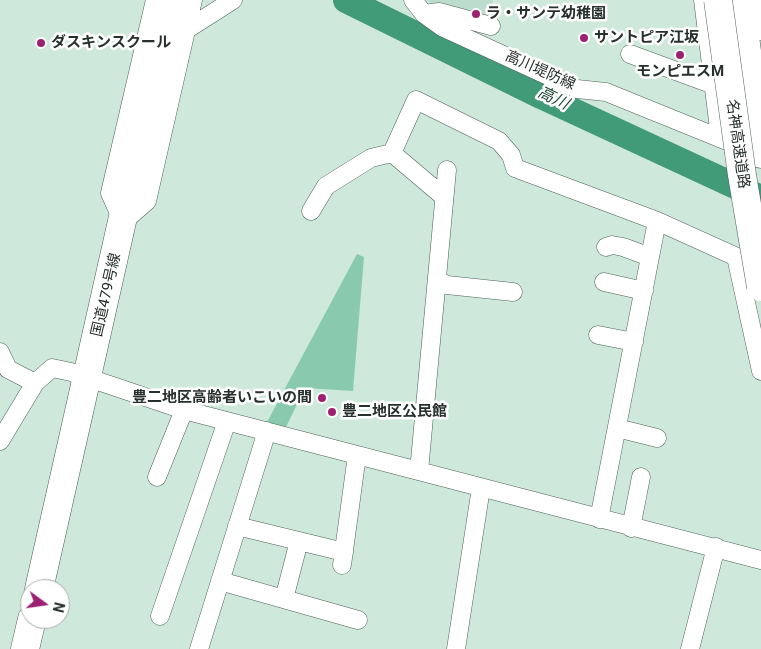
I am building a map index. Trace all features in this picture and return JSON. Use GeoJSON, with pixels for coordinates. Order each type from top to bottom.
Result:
{"type":"FeatureCollection","features":[{"type":"Feature","properties":{"kind":"highway","name":"国道479号線"},"geometry":{"type":"LineString","coordinates":[[41,579],[124,222],[175,32],[172,0]]}},
{"type":"Feature","properties":{"kind":"highway","name":"名神高速道路"},"geometry":{"type":"LineString","coordinates":[[718,0],[742,175],[761,287]]}},
{"type":"Feature","properties":{"kind":"highway","name":"名神高速道路"},"geometry":{"type":"LineString","coordinates":[[740,0],[761,155]]}},
{"type":"Feature","properties":{"kind":"highway"},"geometry":{"type":"LineString","coordinates":[[25,649],[30,629]]}},
{"type":"Feature","properties":{"kind":"street"},"geometry":{"type":"LineString","coordinates":[[124,222],[110,193],[155,0]]}},
{"type":"Feature","properties":{"kind":"street"},"geometry":{"type":"LineString","coordinates":[[175,32],[193,0]]}},
{"type":"Feature","properties":{"kind":"street"},"geometry":{"type":"LineString","coordinates":[[175,32],[233,0]]}},
{"type":"Feature","properties":{"kind":"street","name":"高川堤防線"},"geometry":{"type":"LineString","coordinates":[[413,0],[424,14],[442,27],[577,89],[606,92],[761,155]]}},
{"type":"Feature","properties":{"kind":"street"},"geometry":{"type":"LineString","coordinates":[[703,0],[720,137]]}},
{"type":"Feature","properties":{"kind":"street"},"geometry":{"type":"LineString","coordinates":[[757,0],[761,30]]}},
{"type":"Feature","properties":{"kind":"street"},"geometry":{"type":"LineString","coordinates":[[424,14],[439,12],[491,26]]}},
{"type":"Feature","properties":{"kind":"street"},"geometry":{"type":"LineString","coordinates":[[630,54],[714,86]]}},
{"type":"Feature","properties":{"kind":"street"},"geometry":{"type":"LineString","coordinates":[[392,153],[416,100],[499,141],[511,155],[515,168],[657,221],[761,268]]}},
{"type":"Feature","properties":{"kind":"street"},"geometry":{"type":"LineString","coordinates":[[392,153],[444,197]]}},
{"type":"Feature","properties":{"kind":"street"},"geometry":{"type":"LineString","coordinates":[[311,211],[326,186],[371,158],[392,153]]}},
{"type":"Feature","properties":{"kind":"street"},"geometry":{"type":"LineString","coordinates":[[419,471],[447,170]]}},
{"type":"Feature","properties":{"kind":"street"},"geometry":{"type":"LineString","coordinates":[[599,519],[657,221]]}},
{"type":"Feature","properties":{"kind":"street"},"geometry":{"type":"LineString","coordinates":[[606,247],[612,245],[623,246],[650,257]]}},
{"type":"Feature","properties":{"kind":"street"},"geometry":{"type":"LineString","coordinates":[[736,257],[761,371]]}},
{"type":"Feature","properties":{"kind":"street"},"geometry":{"type":"LineString","coordinates":[[437,280],[447,285],[513,292]]}},
{"type":"Feature","properties":{"kind":"street"},"geometry":{"type":"LineString","coordinates":[[604,282],[644,291]]}},
{"type":"Feature","properties":{"kind":"street"},"geometry":{"type":"LineString","coordinates":[[598,336],[634,342]]}},
{"type":"Feature","properties":{"kind":"street"},"geometry":{"type":"LineString","coordinates":[[0,352],[8,369],[35,383]]}},
{"type":"Feature","properties":{"kind":"street"},"geometry":{"type":"LineString","coordinates":[[0,441],[35,383],[52,368],[184,410],[631,528],[716,547],[761,560]]}},
{"type":"Feature","properties":{"kind":"street"},"geometry":{"type":"LineString","coordinates":[[157,478],[184,410]]}},
{"type":"Feature","properties":{"kind":"street"},"geometry":{"type":"LineString","coordinates":[[160,616],[227,421]]}},
{"type":"Feature","properties":{"kind":"street"},"geometry":{"type":"LineString","coordinates":[[617,428],[657,438]]}},
{"type":"Feature","properties":{"kind":"street"},"geometry":{"type":"LineString","coordinates":[[199,649],[267,431]]}},
{"type":"Feature","properties":{"kind":"street"},"geometry":{"type":"LineString","coordinates":[[237,526],[299,541],[343,558],[357,455]]}},
{"type":"Feature","properties":{"kind":"street"},"geometry":{"type":"LineString","coordinates":[[631,528],[641,477]]}},
{"type":"Feature","properties":{"kind":"street"},"geometry":{"type":"LineString","coordinates":[[456,649],[480,488]]}},
{"type":"Feature","properties":{"kind":"street"},"geometry":{"type":"LineString","coordinates":[[284,599],[299,541]]}},
{"type":"Feature","properties":{"kind":"street"},"geometry":{"type":"LineString","coordinates":[[690,649],[716,547]]}},
{"type":"Feature","properties":{"kind":"street"},"geometry":{"type":"LineString","coordinates":[[220,581],[358,620]]}},
{"type":"Feature","properties":{"kind":"shaded area","name":"ラ・サンテ幼稚園"},"geometry":{"type":"Polygon","coordinates":[[[426,0],[493,0],[488,19],[439,8],[426,0]]]}},
{"type":"Feature","properties":{"kind":"green space"},"geometry":{"type":"Polygon","coordinates":[[[357,254],[364,257],[353,391],[305,388],[286,427],[267,422],[357,254]]]}},
{"type":"Feature","properties":{"kind":"waterway","name":"高川"},"geometry":{"type":"LineString","coordinates":[[346,0],[541,96],[761,198]]}},
{"type":"Feature","properties":{"kind":"place","name":"ラ・サンテ幼稚園"},"geometry":{"type":"Point","coordinates":[476,14]}},
{"type":"Feature","properties":{"kind":"place","name":"サントピア江坂"},"geometry":{"type":"Point","coordinates":[584,38]}},
{"type":"Feature","properties":{"kind":"place","name":"ダスキンスクール"},"geometry":{"type":"Point","coordinates":[41,43]}},
{"type":"Feature","properties":{"kind":"place","name":"モンピエスM"},"geometry":{"type":"Point","coordinates":[680,55]}},
{"type":"Feature","properties":{"kind":"place","name":"豊二地区高齢者いこいの間"},"geometry":{"type":"Point","coordinates":[322,398]}},
{"type":"Feature","properties":{"kind":"place","name":"豊二地区公民館"},"geometry":{"type":"Point","coordinates":[332,412]}}]}
